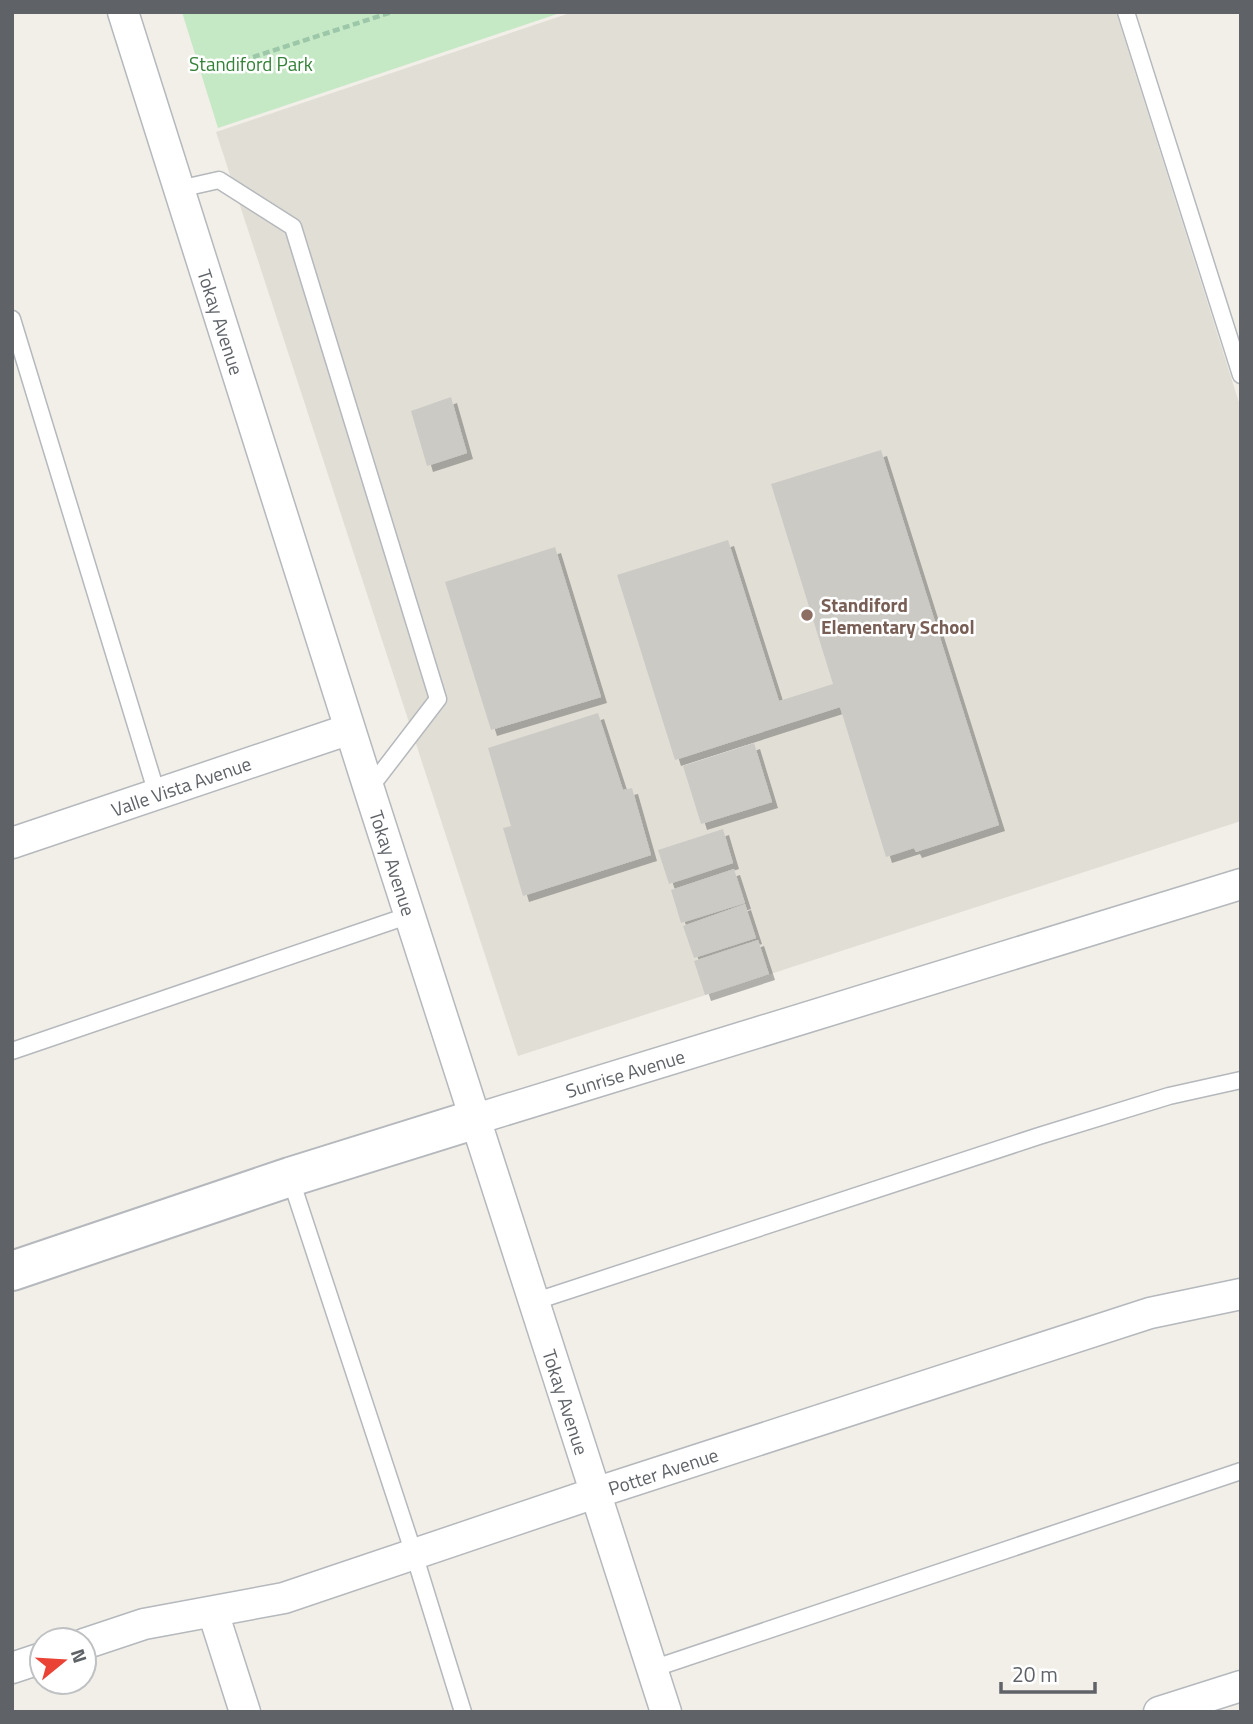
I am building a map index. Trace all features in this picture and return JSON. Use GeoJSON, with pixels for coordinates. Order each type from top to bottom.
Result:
{"type":"FeatureCollection","features":[{"type":"Feature","properties":{"kind":"street","name":"Tokay Avenue"},"geometry":{"type":"LineString","coordinates":[[123,12],[666,1712]]}},
{"type":"Feature","properties":{"kind":"street","name":"Valle Vista Avenue"},"geometry":{"type":"LineString","coordinates":[[12,843],[350,729]]}},
{"type":"Feature","properties":{"kind":"street","name":"Sunrise Avenue"},"geometry":{"type":"LineString","coordinates":[[12,1271],[290,1177],[1241,884]]}},
{"type":"Feature","properties":{"kind":"street","name":"Potter Avenue"},"geometry":{"type":"LineString","coordinates":[[98,1639],[144,1624],[284,1598],[595,1493],[1150,1313],[1241,1294]]}},
{"type":"Feature","properties":{"kind":"street"},"geometry":{"type":"LineString","coordinates":[[212,1612],[245,1712]]}},
{"type":"Feature","properties":{"kind":"street"},"geometry":{"type":"LineString","coordinates":[[1159,1712],[1241,1686]]}},
{"type":"Feature","properties":{"kind":"lane"},"geometry":{"type":"LineString","coordinates":[[1126,12],[1241,375]]}},
{"type":"Feature","properties":{"kind":"lane"},"geometry":{"type":"LineString","coordinates":[[179,189],[219,180],[293,227],[438,699],[369,789]]}},
{"type":"Feature","properties":{"kind":"lane"},"geometry":{"type":"LineString","coordinates":[[12,319],[157,794]]}},
{"type":"Feature","properties":{"kind":"lane"},"geometry":{"type":"LineString","coordinates":[[12,1051],[410,915]]}},
{"type":"Feature","properties":{"kind":"lane"},"geometry":{"type":"LineString","coordinates":[[533,1301],[1039,1136],[1168,1096],[1241,1080]]}},
{"type":"Feature","properties":{"kind":"lane"},"geometry":{"type":"LineString","coordinates":[[290,1177],[463,1712]]}},
{"type":"Feature","properties":{"kind":"lane"},"geometry":{"type":"LineString","coordinates":[[652,1669],[1241,1471]]}},
{"type":"Feature","properties":{"kind":"path"},"geometry":{"type":"LineString","coordinates":[[213,70],[392,12]]}},
{"type":"Feature","properties":{"kind":"shaded area","name":"Standiford Elementary School"},"geometry":{"type":"Polygon","coordinates":[[[573,12],[1116,12],[1241,409],[1241,821],[518,1056],[216,132],[573,12]]]}},
{"type":"Feature","properties":{"kind":"green space","name":"Standiford Park"},"geometry":{"type":"Polygon","coordinates":[[[182,12],[563,12],[218,128],[182,12]]]}},
{"type":"Feature","properties":{"kind":"building"},"geometry":{"type":"Polygon","coordinates":[[[451,397],[467,453],[427,466],[411,411],[451,397]]]}},
{"type":"Feature","properties":{"kind":"building"},"geometry":{"type":"Polygon","coordinates":[[[881,450],[999,825],[916,852],[914,848],[886,857],[840,707],[675,760],[617,575],[728,540],[779,701],[833,684],[771,484],[881,450]]]}},
{"type":"Feature","properties":{"kind":"building"},"geometry":{"type":"Polygon","coordinates":[[[555,547],[601,697],[491,730],[445,582],[555,547]]]}},
{"type":"Feature","properties":{"kind":"building"},"geometry":{"type":"Polygon","coordinates":[[[598,713],[623,790],[632,788],[651,855],[523,896],[503,828],[511,826],[488,748],[598,713]]]}},
{"type":"Feature","properties":{"kind":"building"},"geometry":{"type":"Polygon","coordinates":[[[754,743],[772,802],[701,824],[683,766],[754,743]]]}},
{"type":"Feature","properties":{"kind":"building"},"geometry":{"type":"Polygon","coordinates":[[[723,829],[733,863],[669,884],[658,850],[723,829]]]}},
{"type":"Feature","properties":{"kind":"building"},"geometry":{"type":"Polygon","coordinates":[[[734,869],[745,903],[681,923],[671,890],[734,869]]]}},
{"type":"Feature","properties":{"kind":"building"},"geometry":{"type":"Polygon","coordinates":[[[745,904],[756,938],[694,958],[683,926],[745,904]]]}},
{"type":"Feature","properties":{"kind":"building"},"geometry":{"type":"Polygon","coordinates":[[[758,940],[769,974],[705,995],[694,961],[758,940]]]}},
{"type":"Feature","properties":{"kind":"place","name":"Standiford Elementary School"},"geometry":{"type":"Point","coordinates":[807,615]}}]}
